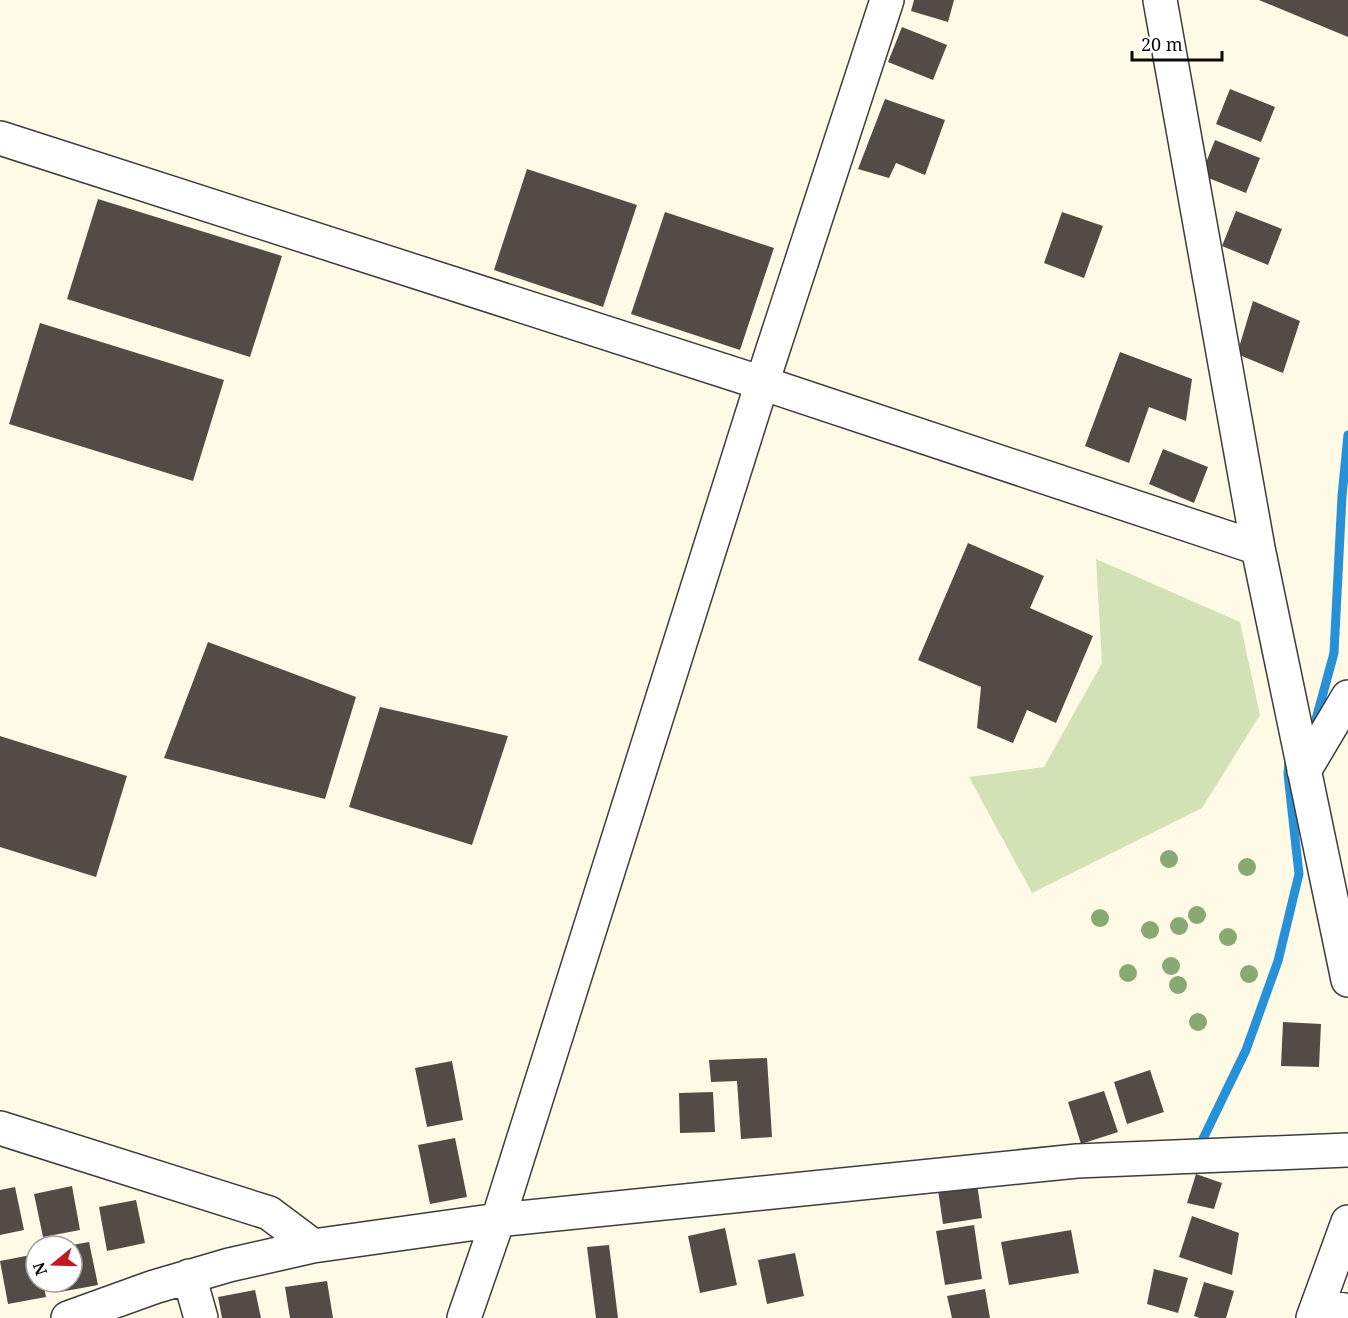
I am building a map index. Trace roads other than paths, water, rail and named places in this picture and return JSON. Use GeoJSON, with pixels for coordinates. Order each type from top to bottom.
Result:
{"type":"FeatureCollection","features":[{"type":"Feature","properties":{"kind":"street"},"geometry":{"type":"LineString","coordinates":[[464,1318],[498,1220],[762,383],[887,0]]}},
{"type":"Feature","properties":{"kind":"street"},"geometry":{"type":"LineString","coordinates":[[1160,0],[1258,548],[1348,980]]}},
{"type":"Feature","properties":{"kind":"street"},"geometry":{"type":"LineString","coordinates":[[0,138],[762,383],[1258,548]]}},
{"type":"Feature","properties":{"kind":"street"},"geometry":{"type":"LineString","coordinates":[[1303,766],[1348,697]]}},
{"type":"Feature","properties":{"kind":"street"},"geometry":{"type":"LineString","coordinates":[[0,1128],[269,1213],[313,1246]]}},
{"type":"Feature","properties":{"kind":"street"},"geometry":{"type":"LineString","coordinates":[[68,1318],[154,1287],[229,1264],[313,1246],[498,1220],[1077,1161],[1348,1150]]}},
{"type":"Feature","properties":{"kind":"street"},"geometry":{"type":"LineString","coordinates":[[1326,1311],[1348,1222]]}},
{"type":"Feature","properties":{"kind":"street"},"geometry":{"type":"LineString","coordinates":[[189,1276],[201,1318]]}},
{"type":"Feature","properties":{"kind":"waterway"},"geometry":{"type":"LineString","coordinates":[[1311,729],[1315,723],[1334,653],[1342,496],[1348,435]]}},
{"type":"Feature","properties":{"kind":"waterway"},"geometry":{"type":"LineString","coordinates":[[1200,1145],[1246,1050],[1278,961],[1299,874],[1288,774],[1289,762]]}}]}
